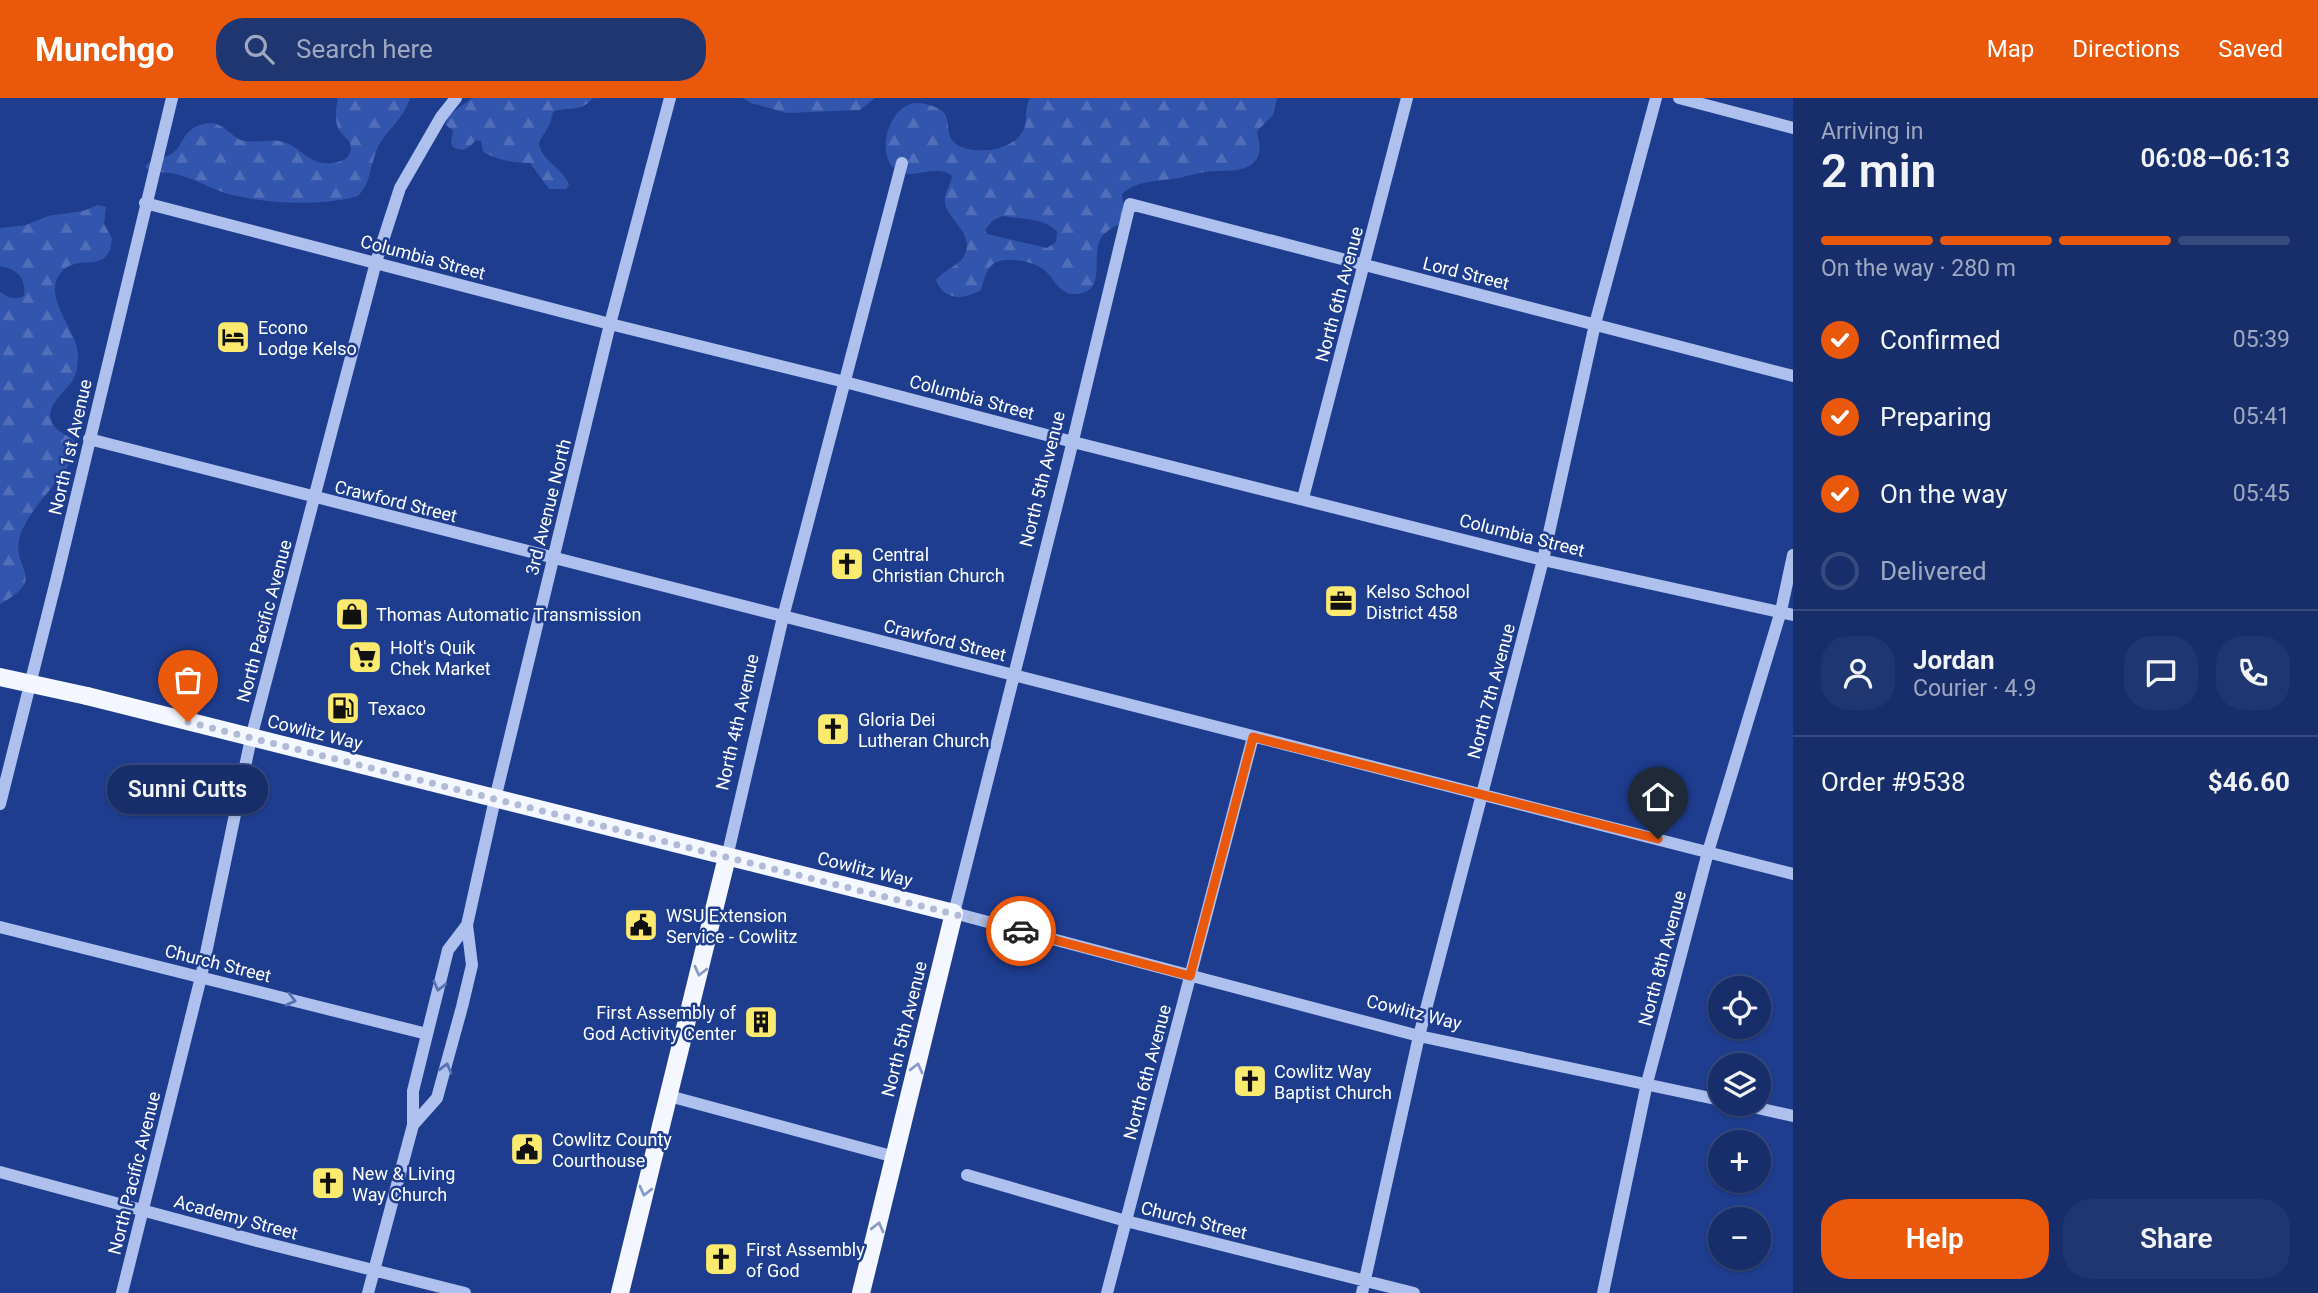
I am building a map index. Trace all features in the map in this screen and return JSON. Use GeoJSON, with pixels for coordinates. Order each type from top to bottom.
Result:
{"type":"FeatureCollection","features":[{"type":"Feature","properties":{"kind":"main road","name":"Cowlitz Way"},"geometry":{"type":"LineString","coordinates":[[0,677],[87,696],[954,913]]}},
{"type":"Feature","properties":{"kind":"main road","name":"North 4th Avenue"},"geometry":{"type":"LineString","coordinates":[[620,1293],[727,857]]}},
{"type":"Feature","properties":{"kind":"main road","name":"North 5th Avenue"},"geometry":{"type":"LineString","coordinates":[[862,1293],[954,913]]}},
{"type":"Feature","properties":{"kind":"street","name":"North 1st Avenue"},"geometry":{"type":"LineString","coordinates":[[0,804],[58,577],[172,98]]}},
{"type":"Feature","properties":{"kind":"street","name":"North Pacific Avenue"},"geometry":{"type":"LineString","coordinates":[[122,1293],[201,977],[251,738],[316,499],[376,262],[400,188],[456,98]]}},
{"type":"Feature","properties":{"kind":"street","name":"3rd Avenue North"},"geometry":{"type":"LineString","coordinates":[[413,1125],[437,1098],[462,1007],[472,965],[467,925],[495,799],[610,324],[670,98]]}},
{"type":"Feature","properties":{"kind":"street","name":"North 6th Avenue"},"geometry":{"type":"LineString","coordinates":[[1303,498],[1407,98]]}},
{"type":"Feature","properties":{"kind":"street","name":"North 7th Avenue"},"geometry":{"type":"LineString","coordinates":[[1363,1287],[1419,1036],[1543,560],[1595,324],[1656,98]]}},
{"type":"Feature","properties":{"kind":"street"},"geometry":{"type":"LineString","coordinates":[[1679,98],[1793,128]]}},
{"type":"Feature","properties":{"kind":"street","name":"North 4th Avenue"},"geometry":{"type":"LineString","coordinates":[[727,857],[783,617],[902,163]]}},
{"type":"Feature","properties":{"kind":"street","name":"Columbia Street"},"geometry":{"type":"LineString","coordinates":[[145,203],[610,324],[1543,560],[1787,613]]}},
{"type":"Feature","properties":{"kind":"street","name":"Lord Street"},"geometry":{"type":"LineString","coordinates":[[1130,204],[1793,376]]}},
{"type":"Feature","properties":{"kind":"street","name":"North 5th Avenue"},"geometry":{"type":"LineString","coordinates":[[954,913],[1130,204]]}},
{"type":"Feature","properties":{"kind":"street","name":"Crawford Street"},"geometry":{"type":"LineString","coordinates":[[89,439],[1793,874]]}},
{"type":"Feature","properties":{"kind":"street","name":"North 8th Avenue"},"geometry":{"type":"LineString","coordinates":[[1603,1293],[1647,1083],[1709,852],[1787,613],[1793,555]]}},
{"type":"Feature","properties":{"kind":"street","name":"North 6th Avenue"},"geometry":{"type":"LineString","coordinates":[[1107,1293],[1253,737]]}},
{"type":"Feature","properties":{"kind":"street","name":"Cowlitz Way"},"geometry":{"type":"LineString","coordinates":[[954,913],[1419,1036],[1708,1097]]}},
{"type":"Feature","properties":{"kind":"street","name":"3rd Avenue North"},"geometry":{"type":"LineString","coordinates":[[368,1293],[413,1125],[413,1091],[447,950],[467,925]]}},
{"type":"Feature","properties":{"kind":"street","name":"Church Street"},"geometry":{"type":"LineString","coordinates":[[0,928],[427,1034]]}},
{"type":"Feature","properties":{"kind":"street"},"geometry":{"type":"LineString","coordinates":[[670,1097],[895,1157]]}},
{"type":"Feature","properties":{"kind":"street"},"geometry":{"type":"LineString","coordinates":[[1771,1111],[1793,1116]]}},
{"type":"Feature","properties":{"kind":"street","name":"Academy Street"},"geometry":{"type":"LineString","coordinates":[[0,1172],[465,1293]]}},
{"type":"Feature","properties":{"kind":"street","name":"Church Street"},"geometry":{"type":"LineString","coordinates":[[967,1175],[1363,1287],[1414,1293]]}},
{"type":"Feature","properties":{"kind":"green space"},"geometry":{"type":"Polygon","coordinates":[[[338,98],[410,98],[404,111],[379,145],[366,185],[358,196],[308,203],[254,199],[222,192],[182,176],[156,172],[145,167],[151,161],[173,153],[191,130],[210,123],[220,125],[241,140],[279,141],[319,162],[340,162],[348,156],[351,148],[350,142],[337,126],[338,98]]]}},
{"type":"Feature","properties":{"kind":"green space"},"geometry":{"type":"Polygon","coordinates":[[[472,98],[593,98],[584,106],[553,112],[550,124],[539,142],[543,154],[566,179],[569,185],[566,189],[549,189],[530,163],[506,160],[483,152],[481,141],[476,140],[463,150],[453,147],[453,131],[445,124],[453,112],[472,98]]]}},
{"type":"Feature","properties":{"kind":"green space"},"geometry":{"type":"Polygon","coordinates":[[[743,98],[875,98],[860,110],[787,113],[751,103],[743,98]]]}},
{"type":"Feature","properties":{"kind":"green space"},"geometry":{"type":"Polygon","coordinates":[[[1030,98],[1277,98],[1273,115],[1257,131],[1260,150],[1250,165],[1237,170],[1206,172],[1149,182],[1128,189],[1122,194],[1123,203],[1130,207],[1126,221],[1108,231],[1100,240],[1095,280],[1086,292],[1071,294],[1058,286],[1038,266],[1003,260],[992,265],[981,290],[962,297],[950,295],[944,292],[936,280],[959,262],[967,246],[963,233],[945,203],[952,176],[939,171],[910,174],[896,170],[889,163],[886,153],[888,130],[899,111],[907,105],[917,103],[942,111],[947,118],[952,140],[963,148],[983,150],[1003,147],[1024,129],[1030,98]],[[1002,216],[992,221],[985,230],[987,234],[1047,248],[1056,242],[1057,232],[1046,224],[1002,216]]]}},
{"type":"Feature","properties":{"kind":"green space"},"geometry":{"type":"Polygon","coordinates":[[[98,205],[106,207],[104,224],[112,238],[109,251],[105,258],[98,261],[65,269],[55,285],[58,303],[75,340],[78,360],[73,380],[50,413],[54,426],[76,442],[74,453],[61,476],[31,514],[19,540],[18,551],[26,580],[14,595],[0,604],[0,292],[9,297],[24,296],[24,284],[20,275],[12,269],[0,266],[0,228],[26,225],[48,216],[83,211],[98,205]]]}},
{"type":"Feature","properties":{"kind":"way so far"},"geometry":{"type":"LineString","coordinates":[[188,722],[1021,931]]}},
{"type":"Feature","properties":{"kind":"place","name":"Econo Lodge Kelso"},"geometry":{"type":"Point","coordinates":[233,337]}},
{"type":"Feature","properties":{"kind":"place","name":"Central Christian Church"},"geometry":{"type":"Point","coordinates":[847,564]}},
{"type":"Feature","properties":{"kind":"place","name":"Kelso School District 458"},"geometry":{"type":"Point","coordinates":[1341,601]}},
{"type":"Feature","properties":{"kind":"place","name":"Thomas Automatic Transmission"},"geometry":{"type":"Point","coordinates":[352,614]}},
{"type":"Feature","properties":{"kind":"place","name":"Holt's Quik Chek Market"},"geometry":{"type":"Point","coordinates":[365,657]}},
{"type":"Feature","properties":{"kind":"place","name":"Texaco"},"geometry":{"type":"Point","coordinates":[343,708]}},
{"type":"Feature","properties":{"kind":"place","name":"Sunni Cutts"},"geometry":{"type":"Point","coordinates":[188,722]}},
{"type":"Feature","properties":{"kind":"place","name":"Gloria Dei Lutheran Church"},"geometry":{"type":"Point","coordinates":[833,729]}},
{"type":"Feature","properties":{"kind":"place","name":"WSU Extension Service - Cowlitz"},"geometry":{"type":"Point","coordinates":[641,925]}},
{"type":"Feature","properties":{"kind":"place","name":"First Assembly of God Activity Center"},"geometry":{"type":"Point","coordinates":[761,1022]}},
{"type":"Feature","properties":{"kind":"place","name":"Cowlitz Way Baptist Church"},"geometry":{"type":"Point","coordinates":[1250,1081]}},
{"type":"Feature","properties":{"kind":"place","name":"Cowlitz County Courthouse"},"geometry":{"type":"Point","coordinates":[527,1149]}},
{"type":"Feature","properties":{"kind":"place","name":"New & Living Way Church"},"geometry":{"type":"Point","coordinates":[328,1183]}},
{"type":"Feature","properties":{"kind":"place","name":"First Assembly of God"},"geometry":{"type":"Point","coordinates":[721,1259]}},
{"type":"Feature","properties":{"kind":"route"},"geometry":{"type":"LineString","coordinates":[[1021,931],[1190,976],[1253,737],[1658,839]]}}]}
